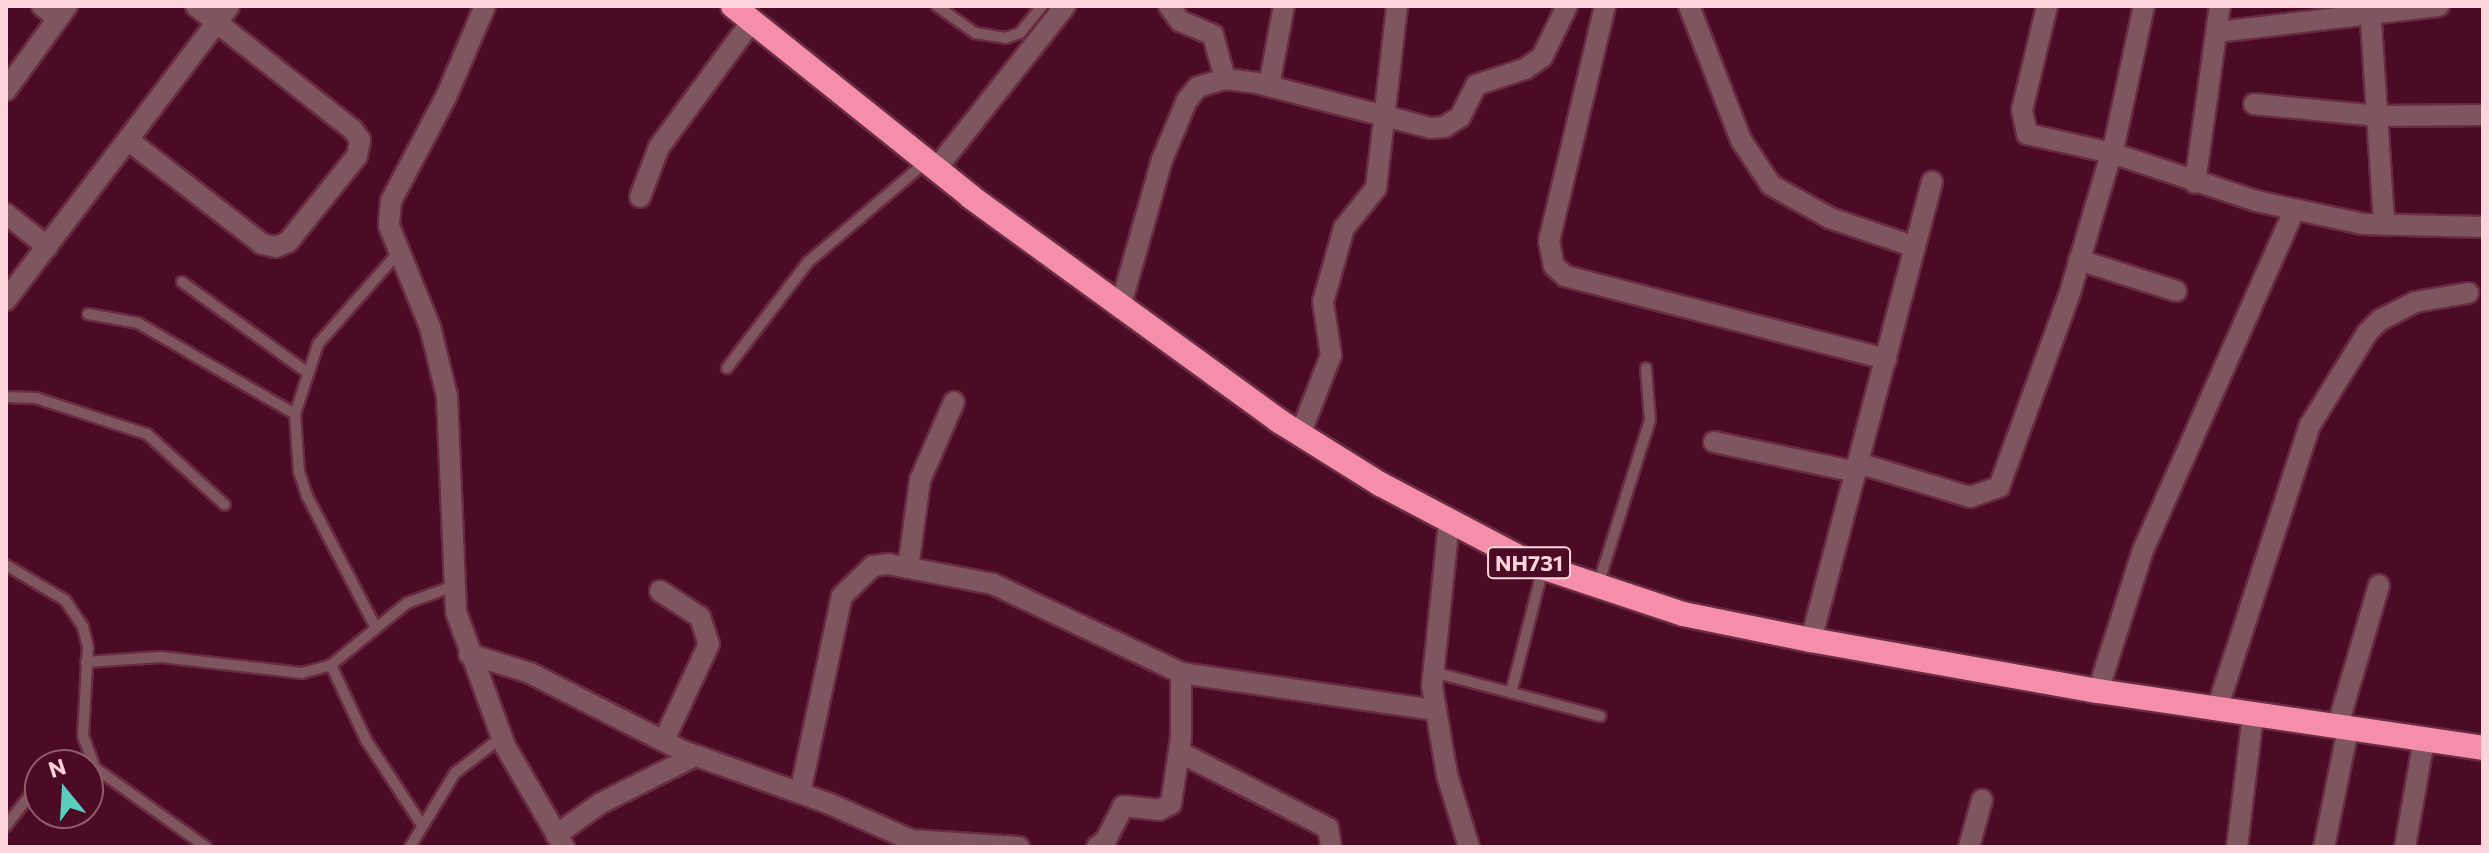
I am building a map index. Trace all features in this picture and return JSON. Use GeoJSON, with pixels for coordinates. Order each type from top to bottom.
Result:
{"type":"FeatureCollection","features":[{"type":"Feature","properties":{"kind":"highway","name":"NH731"},"geometry":{"type":"LineString","coordinates":[[733,6],[932,165],[1120,308],[1300,435],[1449,522],[1543,568],[1683,614],[1811,640],[2098,691],[2483,748]]}},
{"type":"Feature","properties":{"kind":"street"},"geometry":{"type":"LineString","coordinates":[[128,140],[262,244],[276,247],[288,242],[357,156],[360,140],[353,130],[223,14],[196,6]]}},
{"type":"Feature","properties":{"kind":"street"},"geometry":{"type":"LineString","coordinates":[[485,6],[446,97],[391,201],[389,226],[430,327],[447,396],[454,586],[469,654],[502,737],[560,841],[601,803],[695,756]]}},
{"type":"Feature","properties":{"kind":"street"},"geometry":{"type":"LineString","coordinates":[[932,165],[1065,6]]}},
{"type":"Feature","properties":{"kind":"street"},"geometry":{"type":"LineString","coordinates":[[1169,6],[1180,21],[1213,35],[1225,79]]}},
{"type":"Feature","properties":{"kind":"street"},"geometry":{"type":"LineString","coordinates":[[1269,86],[1284,6]]}},
{"type":"Feature","properties":{"kind":"street"},"geometry":{"type":"LineString","coordinates":[[1300,435],[1331,355],[1325,291],[1348,220],[1376,188],[1387,117],[1397,6]]}},
{"type":"Feature","properties":{"kind":"street"},"geometry":{"type":"LineString","coordinates":[[1120,308],[1162,160],[1187,100],[1198,87],[1225,79],[1269,86],[1431,128],[1452,124],[1476,85],[1525,69],[1542,57],[1567,6]]}},
{"type":"Feature","properties":{"kind":"street"},"geometry":{"type":"LineString","coordinates":[[1605,6],[1549,241],[1554,266],[1565,276],[1886,359]]}},
{"type":"Feature","properties":{"kind":"street"},"geometry":{"type":"LineString","coordinates":[[1689,6],[1741,140],[1771,185],[1830,218],[1915,247]]}},
{"type":"Feature","properties":{"kind":"street"},"geometry":{"type":"LineString","coordinates":[[2047,6],[2022,110],[2023,128],[2041,138],[2112,153],[2195,183],[2295,209],[2384,225],[2483,227]]}},
{"type":"Feature","properties":{"kind":"street"},"geometry":{"type":"LineString","coordinates":[[1714,442],[1857,467],[1970,497],[1999,487],[2079,260],[2112,153],[2144,6]]}},
{"type":"Feature","properties":{"kind":"street"},"geometry":{"type":"LineString","coordinates":[[2195,183],[2220,6]]}},
{"type":"Feature","properties":{"kind":"street"},"geometry":{"type":"LineString","coordinates":[[2218,32],[2371,10],[2438,6]]}},
{"type":"Feature","properties":{"kind":"street"},"geometry":{"type":"LineString","coordinates":[[7,86],[56,10]]}},
{"type":"Feature","properties":{"kind":"street"},"geometry":{"type":"LineString","coordinates":[[2371,10],[2384,225]]}},
{"type":"Feature","properties":{"kind":"street"},"geometry":{"type":"LineString","coordinates":[[6,300],[223,14]]}},
{"type":"Feature","properties":{"kind":"street"},"geometry":{"type":"LineString","coordinates":[[640,197],[659,147],[752,21]]}},
{"type":"Feature","properties":{"kind":"street"},"geometry":{"type":"LineString","coordinates":[[2254,104],[2378,116],[2483,115]]}},
{"type":"Feature","properties":{"kind":"street"},"geometry":{"type":"LineString","coordinates":[[1811,640],[1932,182]]}},
{"type":"Feature","properties":{"kind":"street"},"geometry":{"type":"LineString","coordinates":[[2098,691],[2143,550],[2295,209]]}},
{"type":"Feature","properties":{"kind":"street"},"geometry":{"type":"LineString","coordinates":[[6,214],[48,247]]}},
{"type":"Feature","properties":{"kind":"street"},"geometry":{"type":"LineString","coordinates":[[2079,260],[2176,291]]}},
{"type":"Feature","properties":{"kind":"street"},"geometry":{"type":"LineString","coordinates":[[2217,709],[2259,568],[2310,425],[2367,333],[2380,320],[2415,302],[2468,293]]}},
{"type":"Feature","properties":{"kind":"street"},"geometry":{"type":"LineString","coordinates":[[908,568],[920,480],[954,402]]}},
{"type":"Feature","properties":{"kind":"street"},"geometry":{"type":"LineString","coordinates":[[1449,522],[1433,672],[1435,710],[1447,775],[1469,847]]}},
{"type":"Feature","properties":{"kind":"street"},"geometry":{"type":"LineString","coordinates":[[800,793],[842,596],[873,566],[908,568],[993,584],[1181,673],[1435,710]]}},
{"type":"Feature","properties":{"kind":"street"},"geometry":{"type":"LineString","coordinates":[[2324,847],[2342,729],[2379,585]]}},
{"type":"Feature","properties":{"kind":"street"},"geometry":{"type":"LineString","coordinates":[[660,591],[700,617],[709,644],[664,740]]}},
{"type":"Feature","properties":{"kind":"street"},"geometry":{"type":"LineString","coordinates":[[469,654],[530,673],[695,756],[800,793],[911,840],[1019,847]]}},
{"type":"Feature","properties":{"kind":"street"},"geometry":{"type":"LineString","coordinates":[[1097,847],[1106,840],[1123,806],[1159,810],[1171,804],[1179,752],[1181,673]]}},
{"type":"Feature","properties":{"kind":"street"},"geometry":{"type":"LineString","coordinates":[[2237,847],[2253,715]]}},
{"type":"Feature","properties":{"kind":"street"},"geometry":{"type":"LineString","coordinates":[[2405,847],[2424,739]]}},
{"type":"Feature","properties":{"kind":"street"},"geometry":{"type":"LineString","coordinates":[[1179,752],[1328,828],[1331,847]]}},
{"type":"Feature","properties":{"kind":"street"},"geometry":{"type":"LineString","coordinates":[[1969,847],[1982,800]]}},
{"type":"Feature","properties":{"kind":"lane"},"geometry":{"type":"LineString","coordinates":[[937,6],[975,33],[1006,38],[1020,33],[1042,6]]}},
{"type":"Feature","properties":{"kind":"lane"},"geometry":{"type":"LineString","coordinates":[[727,368],[808,262],[932,165]]}},
{"type":"Feature","properties":{"kind":"lane"},"geometry":{"type":"LineString","coordinates":[[375,626],[307,496],[299,472],[295,414],[307,372],[338,315],[398,253]]}},
{"type":"Feature","properties":{"kind":"lane"},"geometry":{"type":"LineString","coordinates":[[182,282],[307,372]]}},
{"type":"Feature","properties":{"kind":"lane"},"geometry":{"type":"LineString","coordinates":[[88,314],[138,323],[295,414]]}},
{"type":"Feature","properties":{"kind":"lane"},"geometry":{"type":"LineString","coordinates":[[1597,587],[1650,420],[1646,368]]}},
{"type":"Feature","properties":{"kind":"lane"},"geometry":{"type":"LineString","coordinates":[[6,397],[36,398],[147,434],[225,505]]}},
{"type":"Feature","properties":{"kind":"lane"},"geometry":{"type":"LineString","coordinates":[[6,565],[47,587],[76,613],[88,647],[83,736],[86,749]]}},
{"type":"Feature","properties":{"kind":"lane"},"geometry":{"type":"LineString","coordinates":[[1511,693],[1543,568]]}},
{"type":"Feature","properties":{"kind":"lane"},"geometry":{"type":"LineString","coordinates":[[86,662],[161,657],[275,673],[331,665],[375,626],[407,603],[454,586]]}},
{"type":"Feature","properties":{"kind":"lane"},"geometry":{"type":"LineString","coordinates":[[331,665],[366,740],[422,825]]}},
{"type":"Feature","properties":{"kind":"lane"},"geometry":{"type":"LineString","coordinates":[[1433,672],[1600,716]]}},
{"type":"Feature","properties":{"kind":"lane"},"geometry":{"type":"LineString","coordinates":[[410,847],[467,760],[502,737]]}},
{"type":"Feature","properties":{"kind":"lane"},"geometry":{"type":"LineString","coordinates":[[104,778],[206,847]]}},
{"type":"Feature","properties":{"kind":"lane"},"geometry":{"type":"LineString","coordinates":[[6,826],[24,803]]}}]}
